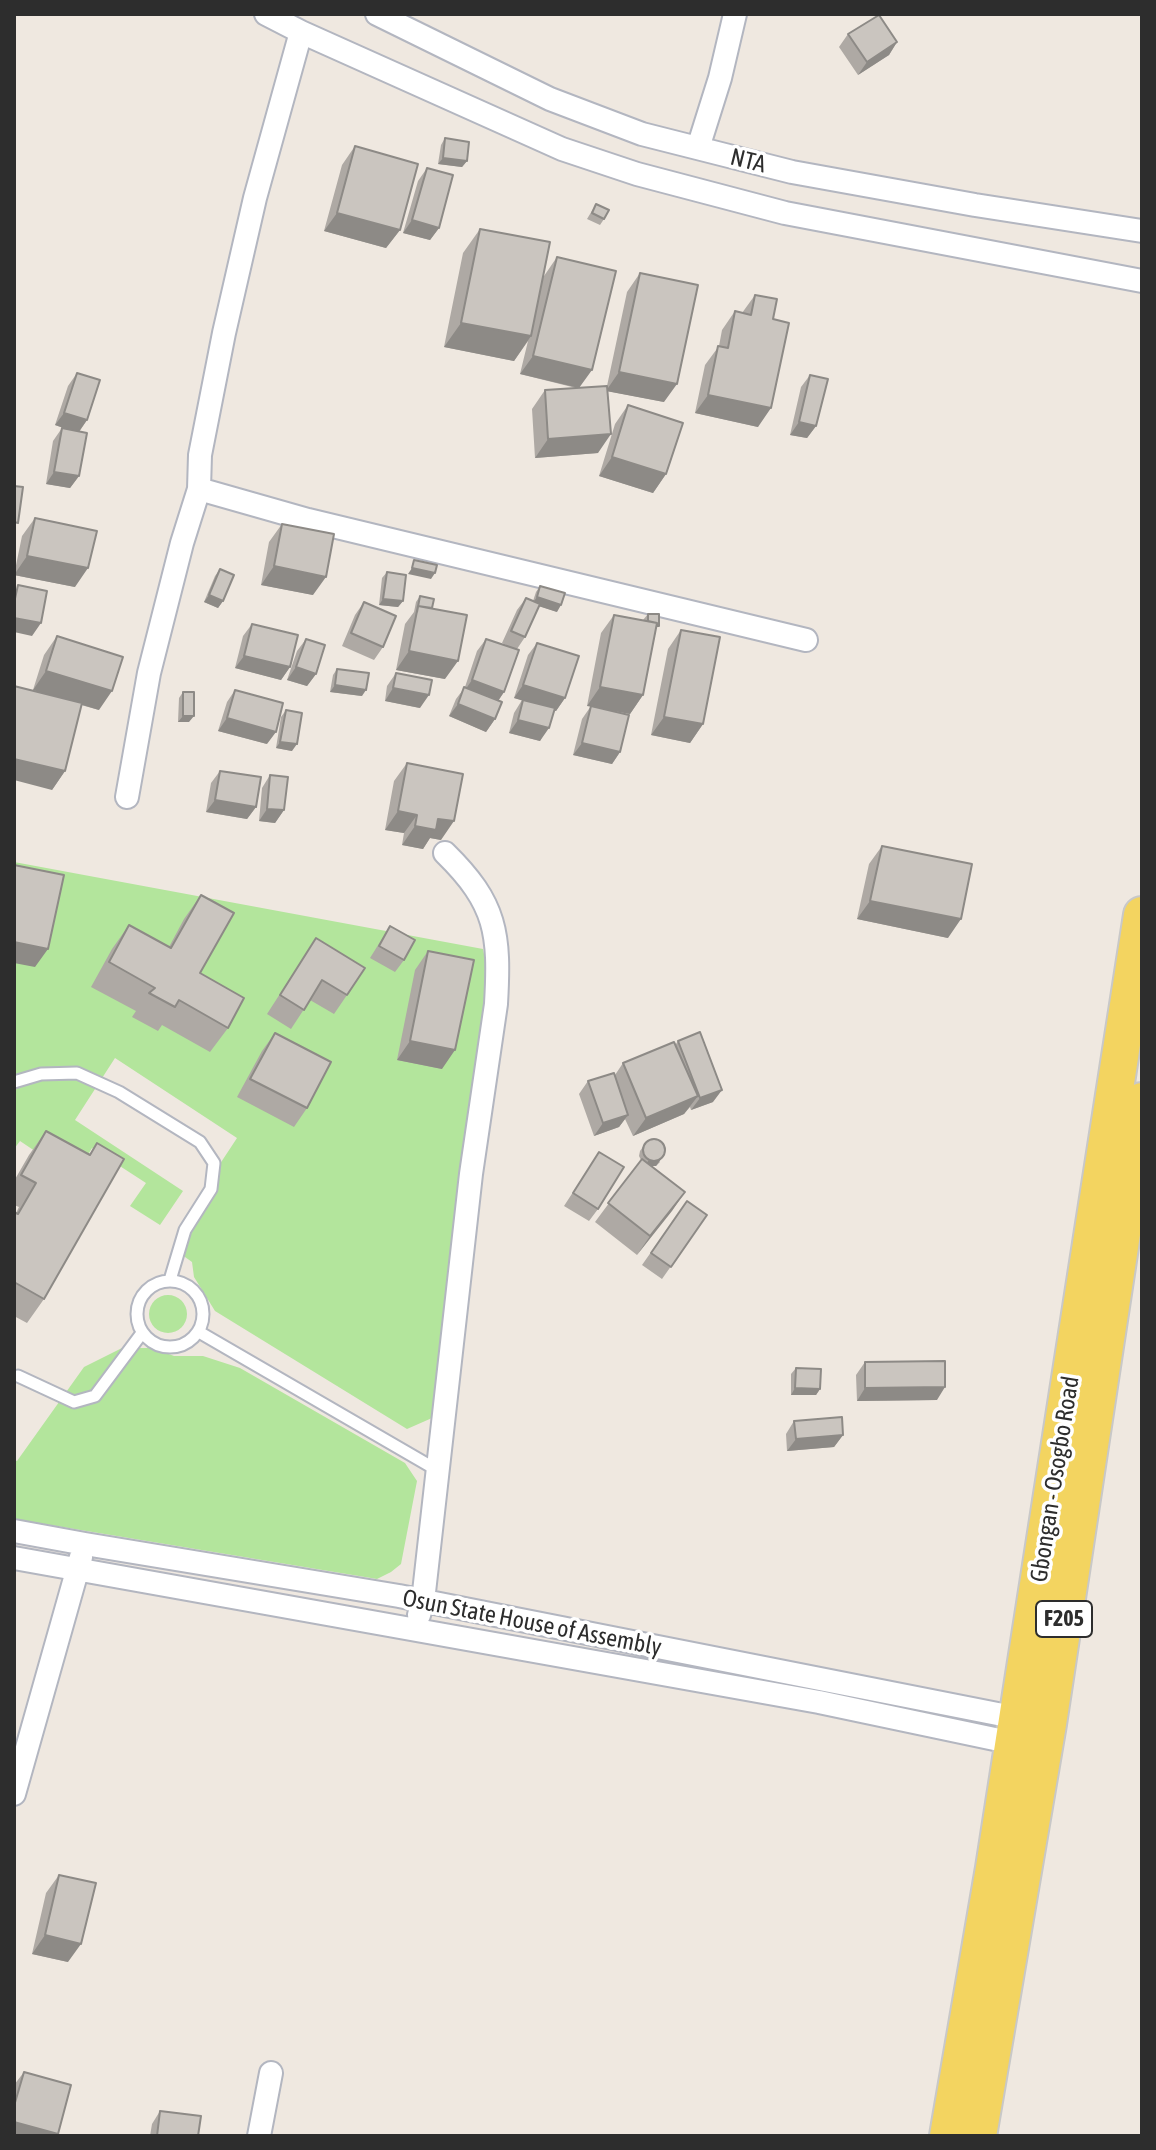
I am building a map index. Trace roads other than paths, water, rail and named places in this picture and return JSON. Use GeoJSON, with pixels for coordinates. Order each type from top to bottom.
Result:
{"type":"FeatureCollection","features":[{"type":"Feature","properties":{"kind":"main road","name":"Gbongan - Osogbo Road"},"geometry":{"type":"LineString","coordinates":[[978,2136],[1142,915]]}},
{"type":"Feature","properties":{"kind":"main road","name":"Gbongan - Osogbo Road"},"geometry":{"type":"LineString","coordinates":[[948,2136],[981,1950],[1030,1734],[1142,1101]]}},
{"type":"Feature","properties":{"kind":"street"},"geometry":{"type":"LineString","coordinates":[[266,14],[562,149],[637,174],[785,213],[1142,281]]}},
{"type":"Feature","properties":{"kind":"street","name":"NTA"},"geometry":{"type":"LineString","coordinates":[[377,14],[550,99],[642,134],[792,172],[1142,231]]}},
{"type":"Feature","properties":{"kind":"street"},"geometry":{"type":"LineString","coordinates":[[698,148],[720,78],[735,14]]}},
{"type":"Feature","properties":{"kind":"street"},"geometry":{"type":"LineString","coordinates":[[127,797],[149,673],[199,489],[200,455],[224,333],[255,198],[301,32]]}},
{"type":"Feature","properties":{"kind":"street"},"geometry":{"type":"LineString","coordinates":[[199,489],[308,520],[806,640]]}},
{"type":"Feature","properties":{"kind":"street"},"geometry":{"type":"LineString","coordinates":[[415,1629],[423,1601],[471,1174],[496,1004],[498,954],[489,911],[464,872],[445,853]]}},
{"type":"Feature","properties":{"kind":"street","name":"Osun State House of Assembly"},"geometry":{"type":"LineString","coordinates":[[14,1531],[423,1601],[1030,1734]]}},
{"type":"Feature","properties":{"kind":"street"},"geometry":{"type":"LineString","coordinates":[[14,1794],[85,1544]]}},
{"type":"Feature","properties":{"kind":"street","name":"Osun State House of Assembly"},"geometry":{"type":"LineString","coordinates":[[14,1558],[819,1702],[1030,1734]]}},
{"type":"Feature","properties":{"kind":"street"},"geometry":{"type":"LineString","coordinates":[[259,2136],[271,2073]]}},
{"type":"Feature","properties":{"kind":"lane"},"geometry":{"type":"LineString","coordinates":[[14,1082],[41,1074],[77,1073],[119,1092],[200,1142],[214,1163],[211,1189],[185,1230],[170,1280]]}},
{"type":"Feature","properties":{"kind":"lane"},"geometry":{"type":"LineString","coordinates":[[170,1280],[187,1285],[201,1301],[204,1311],[199,1332],[182,1346],[171,1348],[150,1341],[137,1322],[139,1300],[155,1284],[170,1280]]}},
{"type":"Feature","properties":{"kind":"lane"},"geometry":{"type":"LineString","coordinates":[[199,1332],[437,1470]]}},
{"type":"Feature","properties":{"kind":"lane"},"geometry":{"type":"LineString","coordinates":[[18,1376],[74,1402],[85,1401],[95,1396],[142,1333]]}}]}
